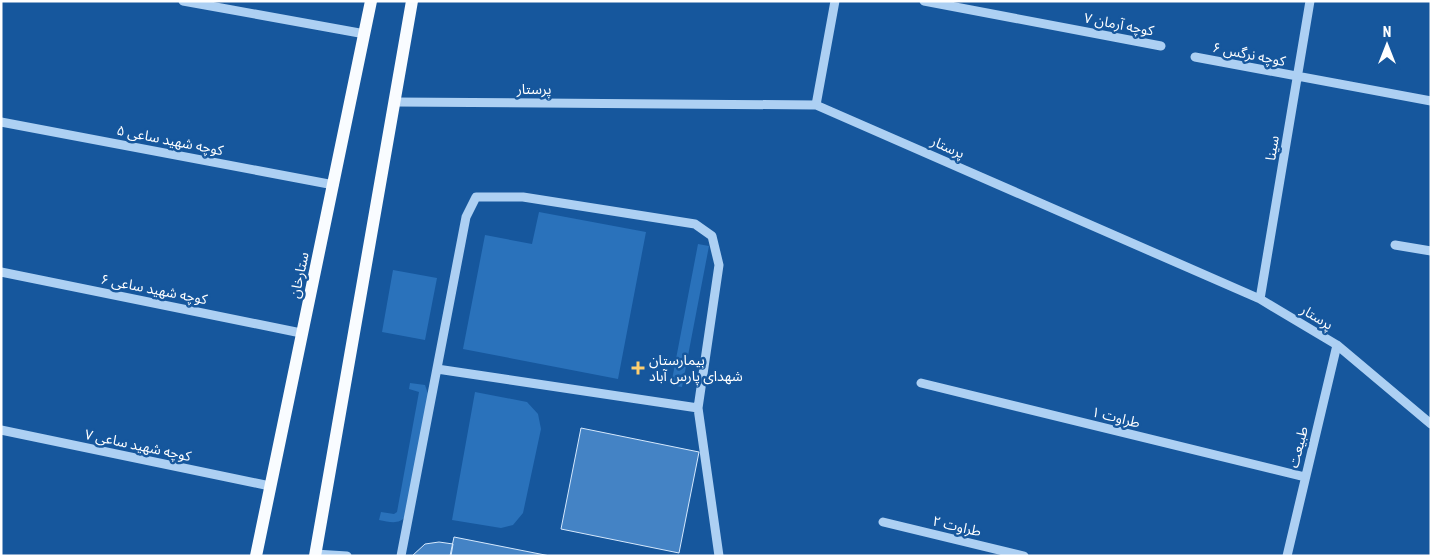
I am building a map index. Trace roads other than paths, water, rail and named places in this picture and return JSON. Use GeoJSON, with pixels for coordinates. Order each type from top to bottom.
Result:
{"type":"FeatureCollection","features":[{"type":"Feature","properties":{"kind":"main road","name":"ستارخان"},"geometry":{"type":"LineString","coordinates":[[256,556],[371,1]]}},
{"type":"Feature","properties":{"kind":"main road"},"geometry":{"type":"LineString","coordinates":[[315,555],[412,1]]}},
{"type":"Feature","properties":{"kind":"street"},"geometry":{"type":"LineString","coordinates":[[183,1],[365,34]]}},
{"type":"Feature","properties":{"kind":"street"},"geometry":{"type":"LineString","coordinates":[[816,105],[835,1]]}},
{"type":"Feature","properties":{"kind":"street","name":"کوچه آرمان ۷"},"geometry":{"type":"LineString","coordinates":[[924,1],[1161,46]]}},
{"type":"Feature","properties":{"kind":"street","name":"سینا"},"geometry":{"type":"LineString","coordinates":[[1260,299],[1310,1]]}},
{"type":"Feature","properties":{"kind":"street","name":"کوچه نرگس ۶"},"geometry":{"type":"LineString","coordinates":[[1195,57],[1297,78],[1431,101]]}},
{"type":"Feature","properties":{"kind":"street","name":"پرستار"},"geometry":{"type":"LineString","coordinates":[[394,102],[816,105],[1260,299],[1337,345],[1431,424]]}},
{"type":"Feature","properties":{"kind":"street","name":"کوچه شهید ساعی ۵"},"geometry":{"type":"LineString","coordinates":[[1,122],[334,185]]}},
{"type":"Feature","properties":{"kind":"street"},"geometry":{"type":"LineString","coordinates":[[401,556],[466,217],[476,197],[524,197],[695,224],[712,236],[719,265],[698,408],[719,556]]}},
{"type":"Feature","properties":{"kind":"street"},"geometry":{"type":"LineString","coordinates":[[1395,245],[1431,250]]}},
{"type":"Feature","properties":{"kind":"street","name":"کوچه شهید ساعی ۶"},"geometry":{"type":"LineString","coordinates":[[1,272],[301,333]]}},
{"type":"Feature","properties":{"kind":"street","name":"طبیعت"},"geometry":{"type":"LineString","coordinates":[[1287,556],[1337,345]]}},
{"type":"Feature","properties":{"kind":"street"},"geometry":{"type":"LineString","coordinates":[[436,369],[698,408]]}},
{"type":"Feature","properties":{"kind":"street","name":"طراوت ۱"},"geometry":{"type":"LineString","coordinates":[[921,383],[1305,477]]}},
{"type":"Feature","properties":{"kind":"street","name":"کوچه شهید ساعی ۷"},"geometry":{"type":"LineString","coordinates":[[1,430],[270,486]]}},
{"type":"Feature","properties":{"kind":"street","name":"طراوت ۲"},"geometry":{"type":"LineString","coordinates":[[883,522],[1024,556]]}},
{"type":"Feature","properties":{"kind":"street"},"geometry":{"type":"LineString","coordinates":[[315,555],[347,556]]}},
{"type":"Feature","properties":{"kind":"place","name":"بیمارستان شهدای پارس آباد"},"geometry":{"type":"Point","coordinates":[638,368]}}]}
